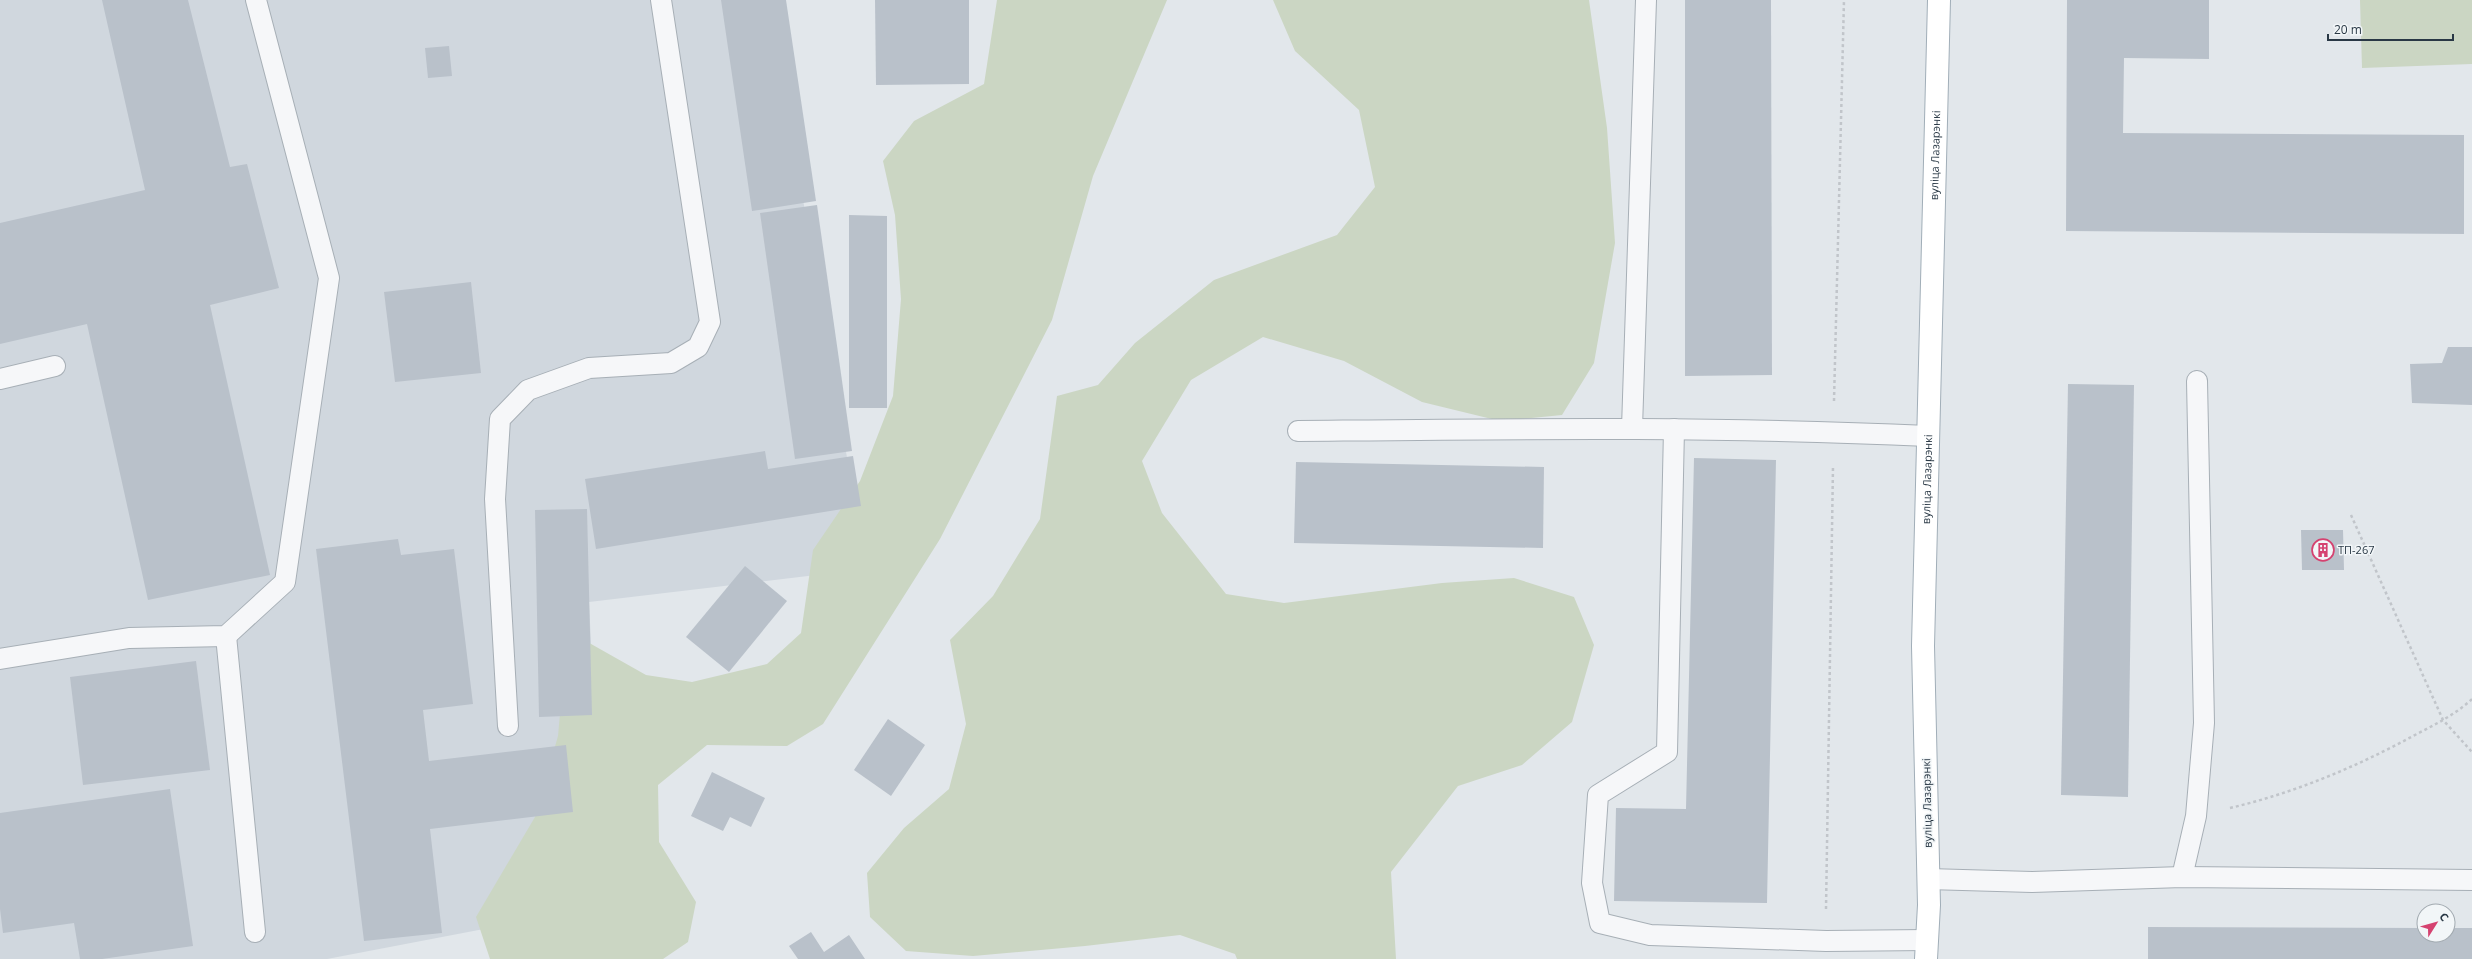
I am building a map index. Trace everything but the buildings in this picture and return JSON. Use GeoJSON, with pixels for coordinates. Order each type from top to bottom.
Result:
{"type":"FeatureCollection","features":[{"type":"Feature","properties":{"kind":"main road","name":"вуліца Лазарэнкі"},"geometry":{"type":"LineString","coordinates":[[1927,950],[1928,879],[1923,646],[1939,0]]}},
{"type":"Feature","properties":{"kind":"lane"},"geometry":{"type":"LineString","coordinates":[[0,659],[128,638],[226,636],[285,582],[329,278],[256,0]]}},
{"type":"Feature","properties":{"kind":"lane"},"geometry":{"type":"LineString","coordinates":[[508,726],[495,499],[500,419],[528,390],[589,368],[671,363],[698,347],[710,322],[661,0]]}},
{"type":"Feature","properties":{"kind":"lane"},"geometry":{"type":"LineString","coordinates":[[1632,428],[1646,0]]}},
{"type":"Feature","properties":{"kind":"lane"},"geometry":{"type":"LineString","coordinates":[[0,379],[55,366]]}},
{"type":"Feature","properties":{"kind":"lane"},"geometry":{"type":"LineString","coordinates":[[2182,877],[2196,816],[2204,723],[2197,381]]}},
{"type":"Feature","properties":{"kind":"lane"},"geometry":{"type":"LineString","coordinates":[[1298,431],[1632,428],[1833,431],[1928,436]]}},
{"type":"Feature","properties":{"kind":"lane"},"geometry":{"type":"LineString","coordinates":[[1674,429],[1667,752],[1598,795],[1592,883],[1600,922],[1650,935],[1826,941],[1927,950]]}},
{"type":"Feature","properties":{"kind":"lane"},"geometry":{"type":"LineString","coordinates":[[226,636],[255,932]]}},
{"type":"Feature","properties":{"kind":"lane"},"geometry":{"type":"LineString","coordinates":[[1928,879],[2032,882],[2182,877],[2472,880]]}},
{"type":"Feature","properties":{"kind":"path"},"geometry":{"type":"LineString","coordinates":[[1826,941],[1833,431],[1844,0]]}},
{"type":"Feature","properties":{"kind":"path"},"geometry":{"type":"LineString","coordinates":[[2351,515],[2443,720],[2472,752]]}},
{"type":"Feature","properties":{"kind":"path"},"geometry":{"type":"LineString","coordinates":[[2196,816],[2270,799],[2375,757],[2459,711],[2472,699]]}},
{"type":"Feature","properties":{"kind":"shaded area"},"geometry":{"type":"Polygon","coordinates":[[[0,0],[769,0],[866,569],[589,602],[604,906],[327,959],[0,959],[0,0]]]}},
{"type":"Feature","properties":{"kind":"green space"},"geometry":{"type":"Polygon","coordinates":[[[997,0],[1167,0],[1093,176],[1052,320],[940,539],[823,724],[787,746],[707,745],[658,785],[659,842],[696,902],[688,942],[663,959],[490,959],[476,917],[535,817],[558,736],[564,669],[584,640],[646,675],[692,682],[767,664],[801,633],[813,550],[860,481],[893,396],[901,299],[895,215],[883,161],[914,121],[984,84],[997,0]]]}},
{"type":"Feature","properties":{"kind":"green space"},"geometry":{"type":"Polygon","coordinates":[[[1273,0],[1589,0],[1607,128],[1615,243],[1594,363],[1562,415],[1500,421],[1422,402],[1344,361],[1263,337],[1191,380],[1142,461],[1162,513],[1226,594],[1284,603],[1442,583],[1514,578],[1574,597],[1594,645],[1572,722],[1522,765],[1458,786],[1391,872],[1396,959],[1237,959],[1235,954],[1180,935],[1085,946],[973,956],[906,951],[870,917],[867,873],[904,828],[949,789],[966,724],[950,640],[993,596],[1040,519],[1057,396],[1098,385],[1135,343],[1214,280],[1337,235],[1375,187],[1359,110],[1295,51],[1273,0]]]}},
{"type":"Feature","properties":{"kind":"green space"},"geometry":{"type":"Polygon","coordinates":[[[2360,0],[2472,0],[2472,64],[2362,68],[2360,0]]]}},
{"type":"Feature","properties":{"kind":"place","name":"ТП-267"},"geometry":{"type":"Point","coordinates":[2323,550]}}]}
